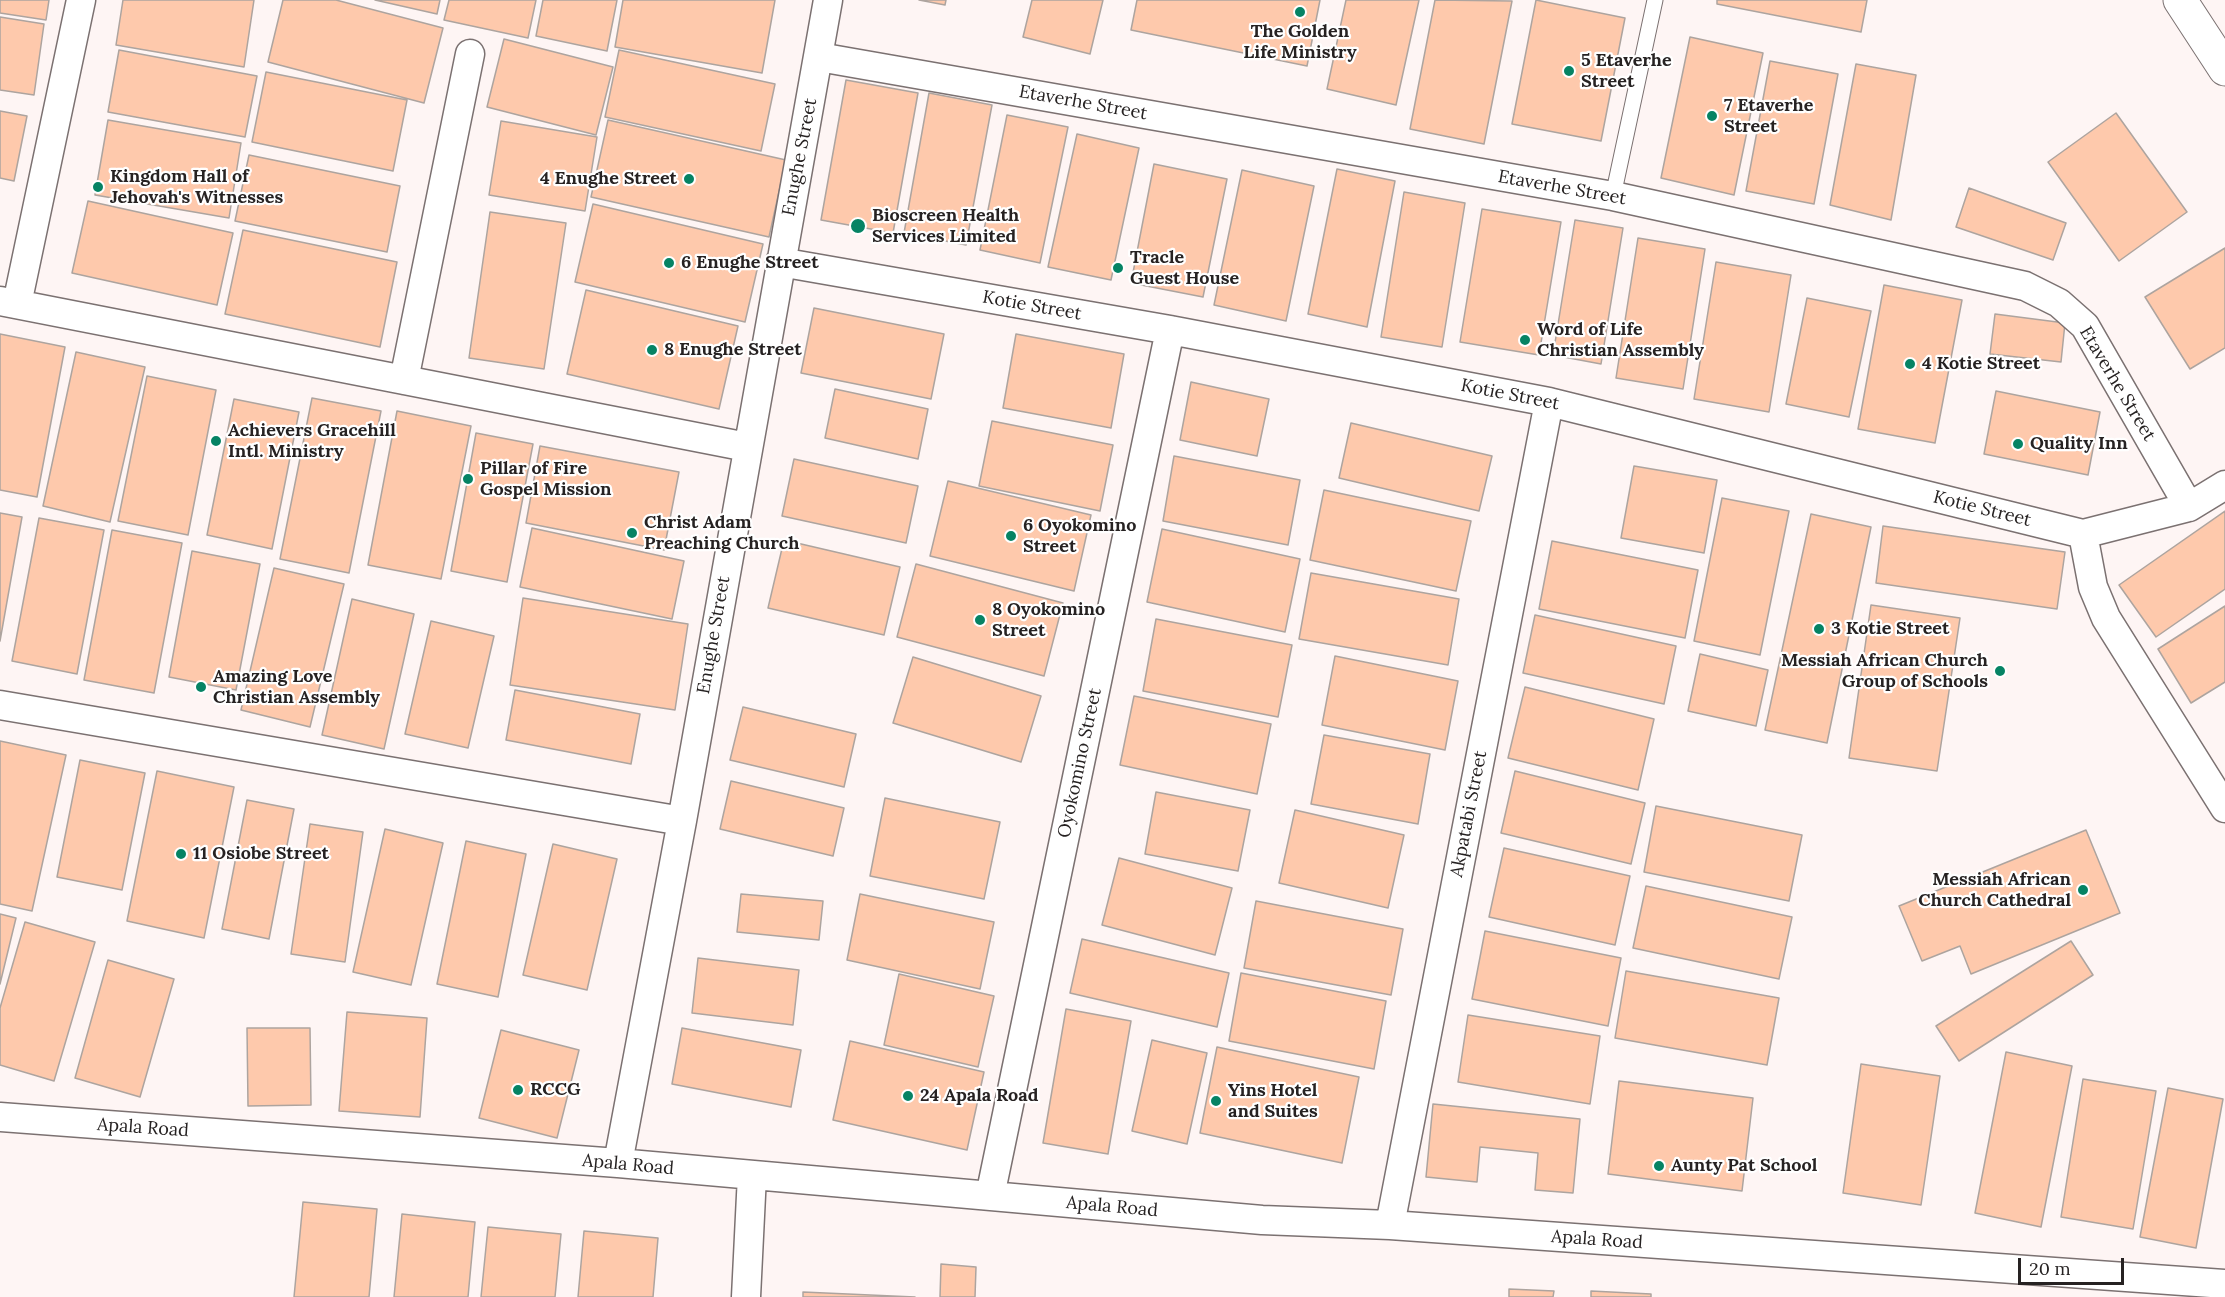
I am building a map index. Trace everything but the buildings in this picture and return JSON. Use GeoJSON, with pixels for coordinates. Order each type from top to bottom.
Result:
{"type":"FeatureCollection","features":[{"type":"Feature","properties":{"kind":"main road"},"geometry":{"type":"LineString","coordinates":[[2180,0],[2225,69]]}},
{"type":"Feature","properties":{"kind":"street"},"geometry":{"type":"LineString","coordinates":[[81,0],[8,303],[747,447]]}},
{"type":"Feature","properties":{"kind":"street","name":"Enughe Street"},"geometry":{"type":"LineString","coordinates":[[618,1163],[682,821],[828,0]]}},
{"type":"Feature","properties":{"kind":"street"},"geometry":{"type":"LineString","coordinates":[[404,380],[470,54]]}},
{"type":"Feature","properties":{"kind":"street","name":"Etaverhe Street"},"geometry":{"type":"LineString","coordinates":[[819,57],[1613,196],[2025,286],[2059,303],[2085,326],[2189,507]]}},
{"type":"Feature","properties":{"kind":"street","name":"Kotie Street"},"geometry":{"type":"LineString","coordinates":[[780,262],[1170,330],[1549,402],[2083,534],[2189,507],[2225,485]]}},
{"type":"Feature","properties":{"kind":"street","name":"Oyokomino Street"},"geometry":{"type":"LineString","coordinates":[[990,1196],[1170,330]]}},
{"type":"Feature","properties":{"kind":"street","name":"Akpatabi Street"},"geometry":{"type":"LineString","coordinates":[[1390,1225],[1549,402]]}},
{"type":"Feature","properties":{"kind":"street"},"geometry":{"type":"LineString","coordinates":[[2083,534],[2093,586],[2106,618],[2225,808]]}},
{"type":"Feature","properties":{"kind":"street"},"geometry":{"type":"LineString","coordinates":[[0,705],[682,821]]}},
{"type":"Feature","properties":{"kind":"street","name":"Apala Road"},"geometry":{"type":"LineString","coordinates":[[0,1117],[618,1163],[1262,1220],[1390,1225],[2225,1284]]}},
{"type":"Feature","properties":{"kind":"street"},"geometry":{"type":"LineString","coordinates":[[746,1297],[752,1175]]}},
{"type":"Feature","properties":{"kind":"lane"},"geometry":{"type":"LineString","coordinates":[[1613,196],[1655,0]]}},
{"type":"Feature","properties":{"kind":"place","name":"The Golden Life Ministry"},"geometry":{"type":"Point","coordinates":[1300,12]}},
{"type":"Feature","properties":{"kind":"place","name":"5 Etaverhe Street"},"geometry":{"type":"Point","coordinates":[1569,71]}},
{"type":"Feature","properties":{"kind":"place","name":"7 Etaverhe Street"},"geometry":{"type":"Point","coordinates":[1712,116]}},
{"type":"Feature","properties":{"kind":"place","name":"4 Enughe Street"},"geometry":{"type":"Point","coordinates":[689,179]}},
{"type":"Feature","properties":{"kind":"place","name":"Kingdom Hall of Jehovah's Witnesses"},"geometry":{"type":"Point","coordinates":[98,187]}},
{"type":"Feature","properties":{"kind":"place","name":"Bioscreen Health Services Limited"},"geometry":{"type":"Point","coordinates":[858,226]}},
{"type":"Feature","properties":{"kind":"place","name":"6 Enughe Street"},"geometry":{"type":"Point","coordinates":[669,263]}},
{"type":"Feature","properties":{"kind":"place","name":"Tracle Guest House"},"geometry":{"type":"Point","coordinates":[1118,268]}},
{"type":"Feature","properties":{"kind":"place","name":"Word of Life Christian Assembly"},"geometry":{"type":"Point","coordinates":[1525,340]}},
{"type":"Feature","properties":{"kind":"place","name":"8 Enughe Street"},"geometry":{"type":"Point","coordinates":[652,350]}},
{"type":"Feature","properties":{"kind":"place","name":"4 Kotie Street"},"geometry":{"type":"Point","coordinates":[1910,364]}},
{"type":"Feature","properties":{"kind":"place","name":"Achievers Gracehill Intl. Ministry"},"geometry":{"type":"Point","coordinates":[216,441]}},
{"type":"Feature","properties":{"kind":"place","name":"Quality Inn"},"geometry":{"type":"Point","coordinates":[2018,444]}},
{"type":"Feature","properties":{"kind":"place","name":"Pillar of Fire Gospel Mission"},"geometry":{"type":"Point","coordinates":[468,479]}},
{"type":"Feature","properties":{"kind":"place","name":"Christ Adam Preaching Church"},"geometry":{"type":"Point","coordinates":[632,533]}},
{"type":"Feature","properties":{"kind":"place","name":"6 Oyokomino Street"},"geometry":{"type":"Point","coordinates":[1011,536]}},
{"type":"Feature","properties":{"kind":"place","name":"8 Oyokomino Street"},"geometry":{"type":"Point","coordinates":[980,620]}},
{"type":"Feature","properties":{"kind":"place","name":"3 Kotie Street"},"geometry":{"type":"Point","coordinates":[1819,629]}},
{"type":"Feature","properties":{"kind":"place","name":"Messiah African Church Group of Schools"},"geometry":{"type":"Point","coordinates":[2000,671]}},
{"type":"Feature","properties":{"kind":"place","name":"Amazing Love Christian Assembly"},"geometry":{"type":"Point","coordinates":[201,687]}},
{"type":"Feature","properties":{"kind":"place","name":"11 Osiobe Street"},"geometry":{"type":"Point","coordinates":[181,854]}},
{"type":"Feature","properties":{"kind":"place","name":"Messiah African Church Cathedral"},"geometry":{"type":"Point","coordinates":[2083,890]}},
{"type":"Feature","properties":{"kind":"place","name":"RCCG"},"geometry":{"type":"Point","coordinates":[518,1090]}},
{"type":"Feature","properties":{"kind":"place","name":"24 Apala Road"},"geometry":{"type":"Point","coordinates":[908,1096]}},
{"type":"Feature","properties":{"kind":"place","name":"Yins Hotel and Suites"},"geometry":{"type":"Point","coordinates":[1216,1101]}},
{"type":"Feature","properties":{"kind":"place","name":"Aunty Pat School"},"geometry":{"type":"Point","coordinates":[1659,1166]}}]}
